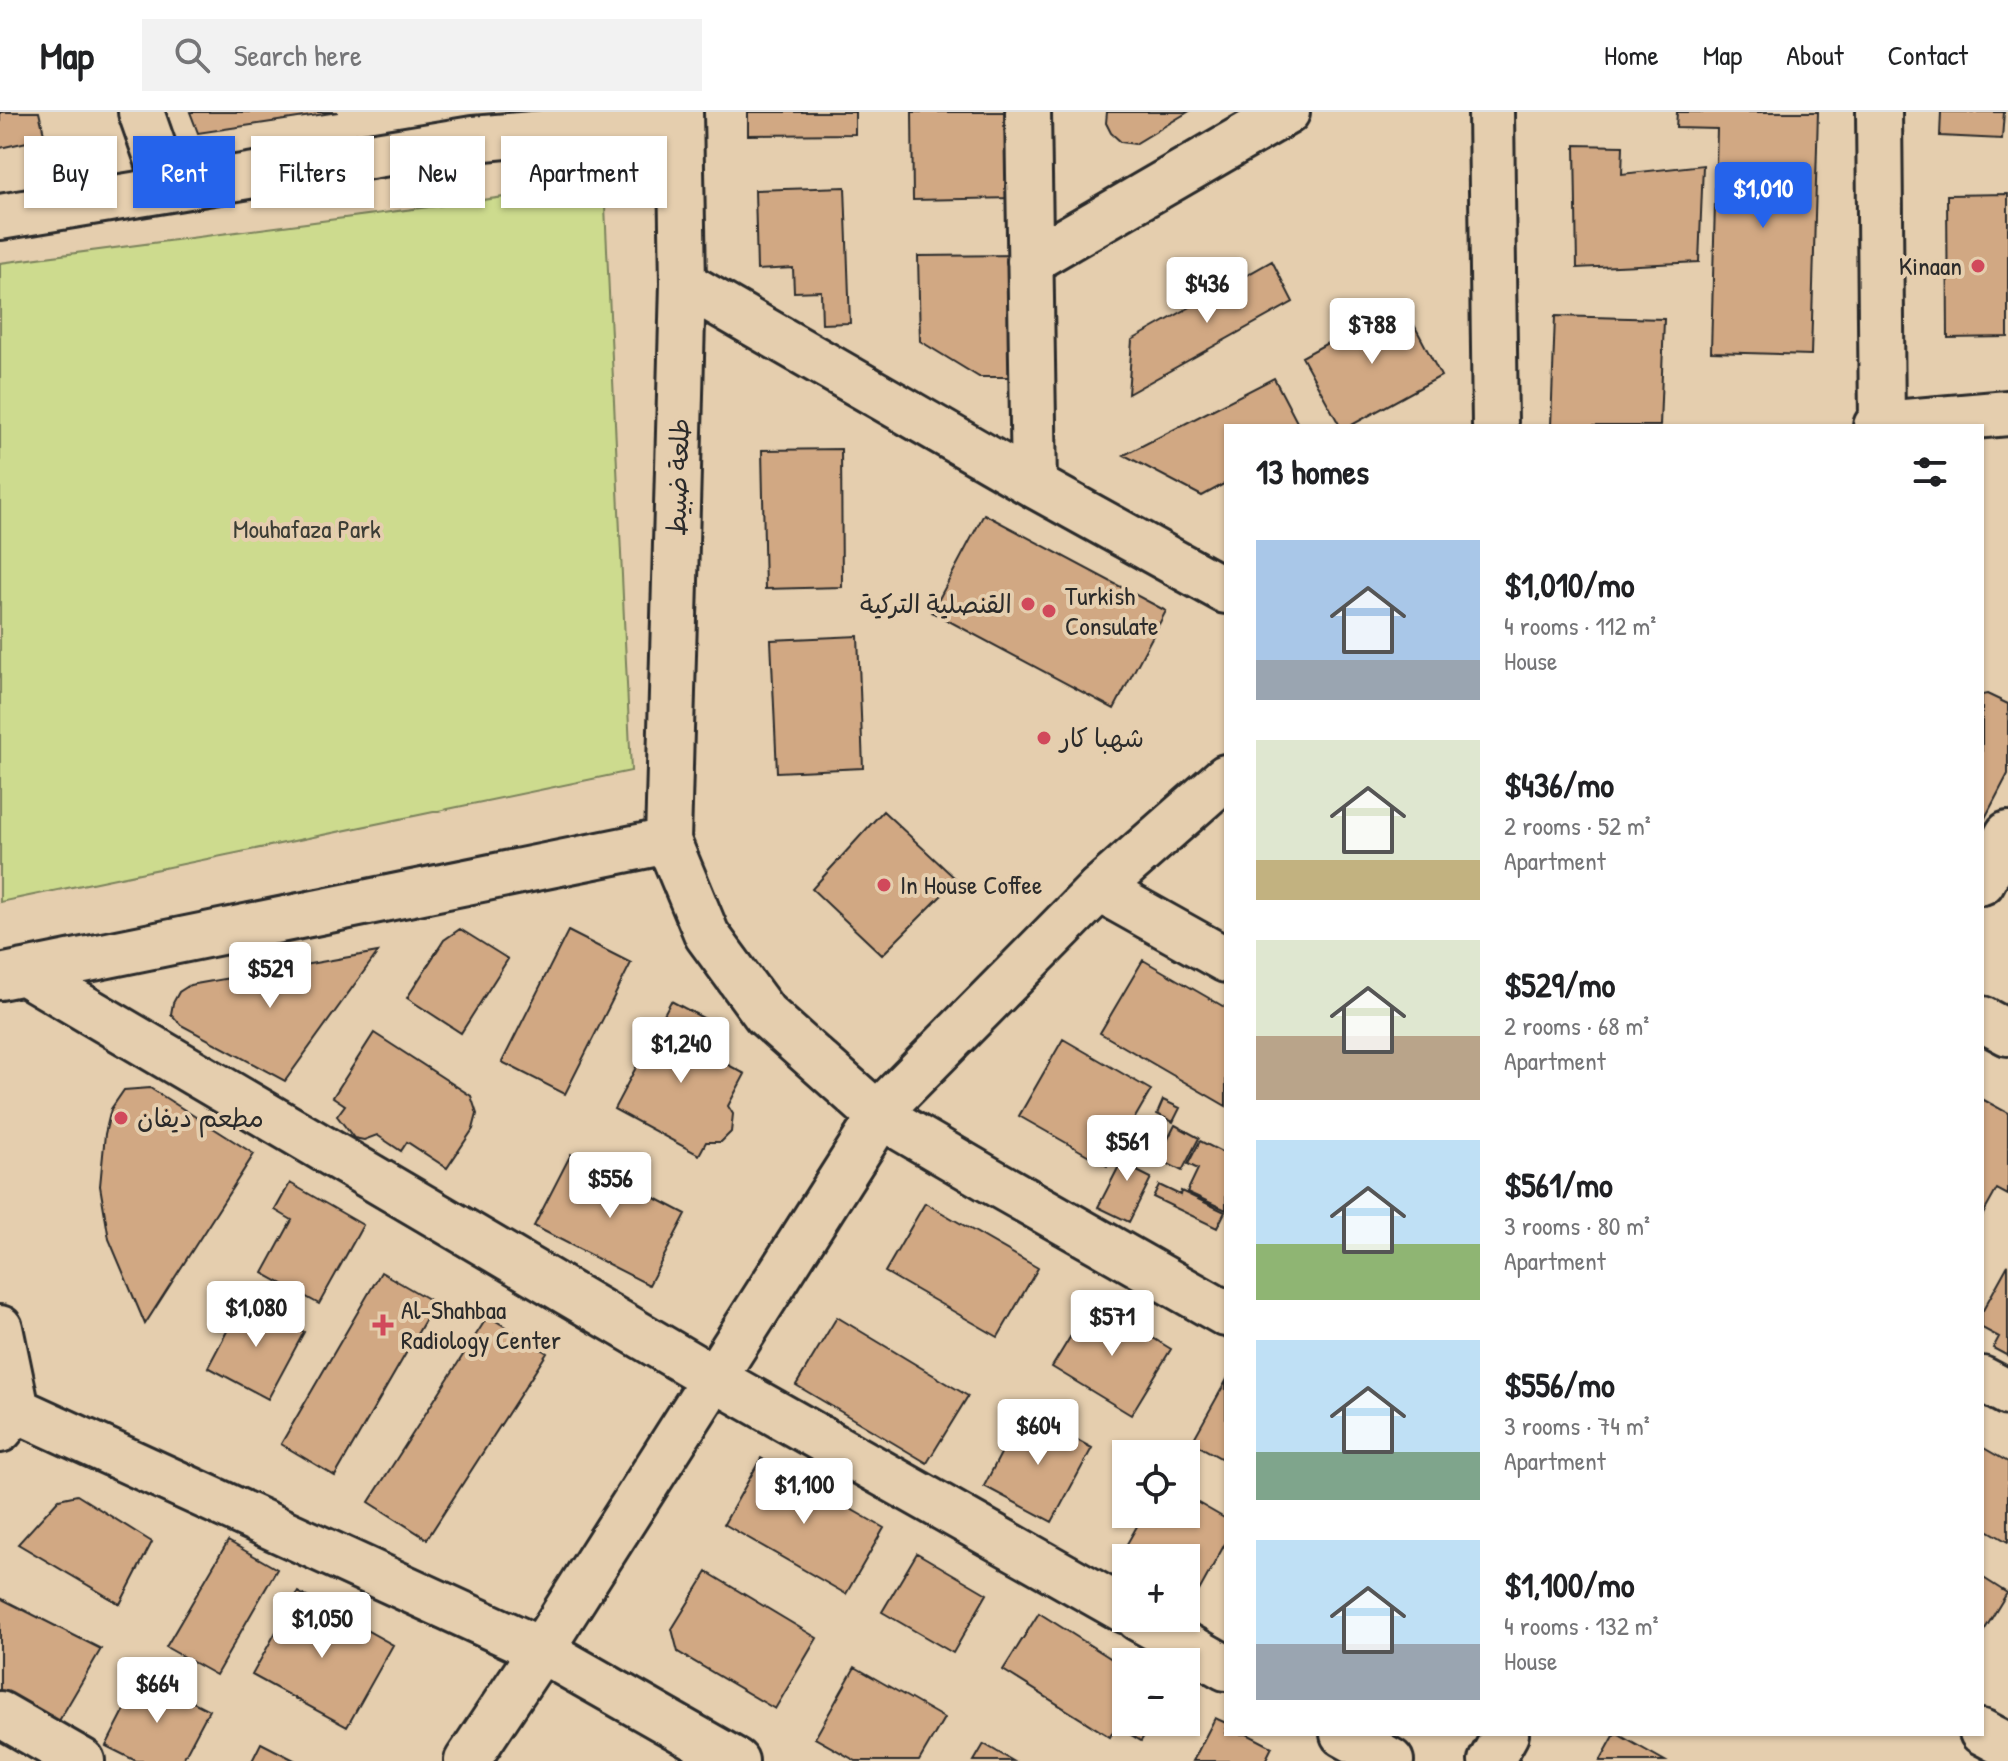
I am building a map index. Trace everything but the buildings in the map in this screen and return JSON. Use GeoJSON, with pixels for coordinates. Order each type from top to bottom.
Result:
{"type":"FeatureCollection","features":[{"type":"Feature","properties":{"kind":"street"},"geometry":{"type":"LineString","coordinates":[[141,112],[149,136]]}},
{"type":"Feature","properties":{"kind":"street"},"geometry":{"type":"LineString","coordinates":[[1028,112],[1034,485]]}},
{"type":"Feature","properties":{"kind":"street"},"geometry":{"type":"LineString","coordinates":[[1030,261],[1287,112]]}},
{"type":"Feature","properties":{"kind":"street"},"geometry":{"type":"LineString","coordinates":[[1491,112],[1495,424]]}},
{"type":"Feature","properties":{"kind":"street"},"geometry":{"type":"LineString","coordinates":[[1879,112],[1879,424]]}},
{"type":"Feature","properties":{"kind":"street"},"geometry":{"type":"LineString","coordinates":[[235,175],[468,126],[680,116]]}},
{"type":"Feature","properties":{"kind":"street","name":"طلعة ضبيط"},"geometry":{"type":"LineString","coordinates":[[668,841],[683,283],[680,116]]}},
{"type":"Feature","properties":{"kind":"street"},"geometry":{"type":"LineString","coordinates":[[0,217],[133,195]]}},
{"type":"Feature","properties":{"kind":"street"},"geometry":{"type":"LineString","coordinates":[[683,283],[1034,485],[1224,590]]}},
{"type":"Feature","properties":{"kind":"street"},"geometry":{"type":"LineString","coordinates":[[1890,424],[2008,413]]}},
{"type":"Feature","properties":{"kind":"street"},"geometry":{"type":"LineString","coordinates":[[467,1761],[873,1128],[877,1114],[1099,889],[1224,779]]}},
{"type":"Feature","properties":{"kind":"street"},"geometry":{"type":"LineString","coordinates":[[1984,878],[2008,834]]}},
{"type":"Feature","properties":{"kind":"street"},"geometry":{"type":"LineString","coordinates":[[11,975],[668,841],[707,935],[765,1014],[877,1114],[1224,1313]]}},
{"type":"Feature","properties":{"kind":"street"},"geometry":{"type":"LineString","coordinates":[[1099,889],[1224,959]]}},
{"type":"Feature","properties":{"kind":"street"},"geometry":{"type":"LineString","coordinates":[[11,975],[1112,1603]]}},
{"type":"Feature","properties":{"kind":"street"},"geometry":{"type":"LineString","coordinates":[[1984,1020],[2008,1033]]}},
{"type":"Feature","properties":{"kind":"street"},"geometry":{"type":"LineString","coordinates":[[0,1328],[8,1420],[541,1650],[736,1761]]}},
{"type":"Feature","properties":{"kind":"street"},"geometry":{"type":"LineString","coordinates":[[1984,1380],[2008,1393]]}},
{"type":"Feature","properties":{"kind":"street"},"geometry":{"type":"LineString","coordinates":[[1163,1632],[1224,1667]]}},
{"type":"Feature","properties":{"kind":"street"},"geometry":{"type":"LineString","coordinates":[[0,1714],[82,1761]]}},
{"type":"Feature","properties":{"kind":"street"},"geometry":{"type":"LineString","coordinates":[[1984,1733],[2008,1746]]}},
{"type":"Feature","properties":{"kind":"street"},"geometry":{"type":"LineString","coordinates":[[1347,1736],[1391,1761]]}},
{"type":"Feature","properties":{"kind":"street"},"geometry":{"type":"LineString","coordinates":[[1491,1761],[1505,1736]]}},
{"type":"Feature","properties":{"kind":"green space","name":"Mouhafaza Park"},"geometry":{"type":"Polygon","coordinates":[[[501,197],[501,208],[605,208],[631,771],[0,902],[0,263],[421,208],[485,208],[485,200],[501,197]]]}},
{"type":"Feature","properties":{"kind":"place","name":"Kinaan"},"geometry":{"type":"Point","coordinates":[1978,266]}},
{"type":"Feature","properties":{"kind":"place","name":"القنصلية التركية"},"geometry":{"type":"Point","coordinates":[1028,604]}},
{"type":"Feature","properties":{"kind":"place","name":"Turkish Consulate"},"geometry":{"type":"Point","coordinates":[1049,611]}},
{"type":"Feature","properties":{"kind":"place","name":"شهبا كار"},"geometry":{"type":"Point","coordinates":[1044,738]}},
{"type":"Feature","properties":{"kind":"place","name":"In House Coffee"},"geometry":{"type":"Point","coordinates":[884,885]}},
{"type":"Feature","properties":{"kind":"place","name":"مطعم ديفان"},"geometry":{"type":"Point","coordinates":[121,1118]}},
{"type":"Feature","properties":{"kind":"place","name":"Al-Shahbaa Radiology Center"},"geometry":{"type":"Point","coordinates":[383,1325]}}]}
